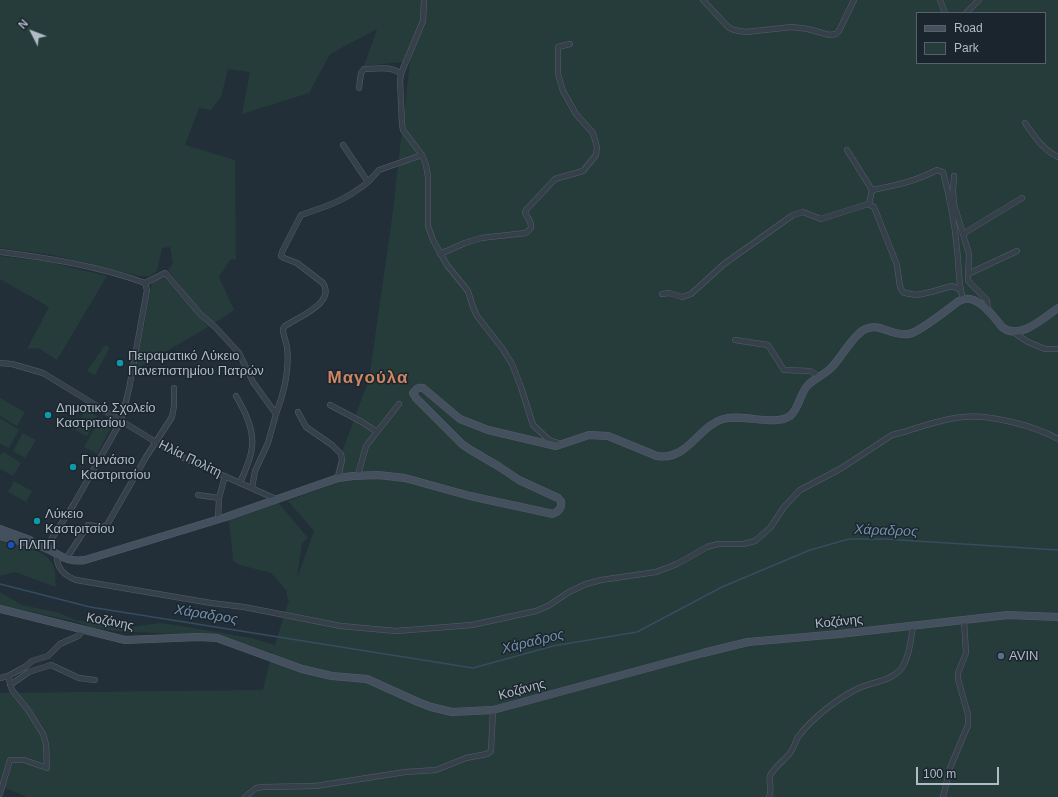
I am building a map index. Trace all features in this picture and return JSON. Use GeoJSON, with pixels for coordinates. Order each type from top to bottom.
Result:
{"type":"FeatureCollection","features":[{"type":"Feature","properties":{"kind":"main road"},"geometry":{"type":"LineString","coordinates":[[0,536],[38,546],[66,559],[75,561],[90,559],[218,519],[338,478],[358,475],[378,475],[405,478],[470,496],[553,514],[560,509],[562,501],[555,495],[519,480],[462,444],[414,396],[415,390],[420,388],[460,419],[488,430],[546,445],[556,446],[589,435],[608,436],[657,456],[664,457],[670,456],[685,449],[710,427],[724,419],[738,418],[774,420],[783,419],[789,416],[809,384],[831,368],[846,348],[861,332],[866,329],[877,327],[902,334],[914,332],[963,298],[972,299],[978,302],[1002,327],[1013,332],[1032,326],[1058,308]]}},
{"type":"Feature","properties":{"kind":"main road"},"geometry":{"type":"LineString","coordinates":[[0,529],[29,540],[38,546]]}},
{"type":"Feature","properties":{"kind":"main road","name":"Κοζάνης"},"geometry":{"type":"LineString","coordinates":[[0,609],[125,640],[218,638],[302,669],[332,676],[367,679],[418,702],[452,712],[493,710],[748,642],[1008,615],[1058,617]]}},
{"type":"Feature","properties":{"kind":"street"},"geometry":{"type":"LineString","coordinates":[[424,0],[423,21],[401,75],[403,130],[422,155],[426,165],[428,177],[428,229],[446,266],[468,291],[476,313],[510,360],[521,387],[533,425],[549,440],[562,445]]}},
{"type":"Feature","properties":{"kind":"street"},"geometry":{"type":"LineString","coordinates":[[703,0],[728,27],[734,30],[746,32],[792,27],[808,29],[828,35],[836,34],[839,31],[854,0]]}},
{"type":"Feature","properties":{"kind":"street"},"geometry":{"type":"LineString","coordinates":[[940,0],[945,12]]}},
{"type":"Feature","properties":{"kind":"street"},"geometry":{"type":"LineString","coordinates":[[967,12],[979,0]]}},
{"type":"Feature","properties":{"kind":"street"},"geometry":{"type":"LineString","coordinates":[[440,254],[481,238],[526,232],[532,225],[526,216],[526,210],[555,179],[583,170],[596,155],[597,147],[593,133],[576,114],[563,91],[558,74],[558,47],[570,44]]}},
{"type":"Feature","properties":{"kind":"street"},"geometry":{"type":"LineString","coordinates":[[359,88],[361,74],[364,70],[392,69],[398,71],[401,75]]}},
{"type":"Feature","properties":{"kind":"street"},"geometry":{"type":"LineString","coordinates":[[1025,123],[1038,142],[1053,155],[1058,157]]}},
{"type":"Feature","properties":{"kind":"street"},"geometry":{"type":"LineString","coordinates":[[343,145],[368,182]]}},
{"type":"Feature","properties":{"kind":"street"},"geometry":{"type":"LineString","coordinates":[[847,150],[872,190],[869,204]]}},
{"type":"Feature","properties":{"kind":"street"},"geometry":{"type":"LineString","coordinates":[[252,488],[255,471],[268,443],[284,392],[287,374],[287,348],[283,329],[285,326],[320,304],[324,299],[326,292],[323,284],[297,263],[284,258],[282,256],[282,252],[301,215],[339,202],[368,182],[379,170],[422,155]]}},
{"type":"Feature","properties":{"kind":"street"},"geometry":{"type":"LineString","coordinates":[[872,190],[900,185],[918,179],[937,170],[943,172],[957,248],[960,289],[963,298]]}},
{"type":"Feature","properties":{"kind":"street"},"geometry":{"type":"LineString","coordinates":[[954,176],[954,204],[968,254],[968,280],[988,300],[988,312]]}},
{"type":"Feature","properties":{"kind":"street"},"geometry":{"type":"LineString","coordinates":[[963,234],[1022,198]]}},
{"type":"Feature","properties":{"kind":"street"},"geometry":{"type":"LineString","coordinates":[[662,294],[669,293],[682,297],[691,294],[724,264],[793,215],[803,212],[821,219],[869,204],[874,207],[895,259],[900,288],[903,292],[917,295],[952,286],[960,289]]}},
{"type":"Feature","properties":{"kind":"street"},"geometry":{"type":"LineString","coordinates":[[968,274],[1017,250]]}},
{"type":"Feature","properties":{"kind":"street"},"geometry":{"type":"LineString","coordinates":[[0,252],[51,258],[83,265],[145,283],[165,273],[201,315],[215,327],[239,353],[253,382],[276,414]]}},
{"type":"Feature","properties":{"kind":"street"},"geometry":{"type":"LineString","coordinates":[[48,550],[52,538],[70,510],[121,421],[128,394],[147,290],[145,283]]}},
{"type":"Feature","properties":{"kind":"street"},"geometry":{"type":"LineString","coordinates":[[1013,332],[1028,342],[1045,349],[1058,349]]}},
{"type":"Feature","properties":{"kind":"street"},"geometry":{"type":"LineString","coordinates":[[735,340],[768,345],[784,370],[810,371],[819,376]]}},
{"type":"Feature","properties":{"kind":"street","name":"Ηλία Πολίτη"},"geometry":{"type":"LineString","coordinates":[[0,363],[12,364],[43,373],[155,442],[184,458],[276,499]]}},
{"type":"Feature","properties":{"kind":"street"},"geometry":{"type":"LineString","coordinates":[[66,559],[88,525],[103,527],[107,525],[155,442],[173,415],[175,395],[174,388]]}},
{"type":"Feature","properties":{"kind":"street"},"geometry":{"type":"LineString","coordinates":[[236,396],[244,409],[253,438],[251,453],[240,483]]}},
{"type":"Feature","properties":{"kind":"street"},"geometry":{"type":"LineString","coordinates":[[358,475],[366,446],[398,404]]}},
{"type":"Feature","properties":{"kind":"street"},"geometry":{"type":"LineString","coordinates":[[330,405],[377,432]]}},
{"type":"Feature","properties":{"kind":"street"},"geometry":{"type":"LineString","coordinates":[[298,412],[303,424],[307,428],[332,445],[340,453],[342,458],[338,478]]}},
{"type":"Feature","properties":{"kind":"street"},"geometry":{"type":"LineString","coordinates":[[57,555],[60,569],[76,580],[204,602],[244,607],[341,626],[396,632],[472,625],[536,611],[548,606],[569,592],[586,584],[601,580],[656,572],[677,564],[707,547],[718,544],[743,544],[755,541],[770,528],[784,507],[800,490],[840,469],[892,436],[900,433],[946,419],[965,416],[997,418],[1046,432],[1058,439]]}},
{"type":"Feature","properties":{"kind":"street"},"geometry":{"type":"LineString","coordinates":[[218,519],[219,498],[225,476]]}},
{"type":"Feature","properties":{"kind":"street"},"geometry":{"type":"LineString","coordinates":[[198,495],[219,498]]}},
{"type":"Feature","properties":{"kind":"street"},"geometry":{"type":"LineString","coordinates":[[943,797],[950,768],[968,725],[968,715],[958,679],[959,671],[966,653],[964,620]]}},
{"type":"Feature","properties":{"kind":"street"},"geometry":{"type":"LineString","coordinates":[[769,797],[772,790],[770,775],[790,753],[798,737],[810,724],[832,705],[850,693],[863,686],[893,677],[902,668],[908,653],[913,626]]}},
{"type":"Feature","properties":{"kind":"street"},"geometry":{"type":"LineString","coordinates":[[0,678],[8,676],[32,661],[48,656],[60,644],[78,636],[84,630]]}},
{"type":"Feature","properties":{"kind":"street"},"geometry":{"type":"LineString","coordinates":[[10,685],[29,672],[51,665],[80,678],[95,680]]}},
{"type":"Feature","properties":{"kind":"street"},"geometry":{"type":"LineString","coordinates":[[0,794],[10,760],[24,760],[47,768],[46,744],[43,734],[28,710],[12,690],[8,676]]}},
{"type":"Feature","properties":{"kind":"street"},"geometry":{"type":"LineString","coordinates":[[245,797],[256,788],[316,786],[405,772],[436,770],[466,758],[487,754],[492,751],[493,710]]}},
{"type":"Feature","properties":{"kind":"green space"},"geometry":{"type":"Polygon","coordinates":[[[0,0],[1058,0],[1058,797],[28,797],[0,786],[0,693],[263,690],[272,653],[221,636],[114,631],[93,628],[77,622],[0,605],[0,592],[22,605],[56,612],[76,620],[132,627],[160,623],[251,638],[275,645],[289,600],[287,591],[271,573],[240,565],[233,561],[229,520],[279,503],[308,538],[302,543],[297,578],[314,531],[288,501],[330,485],[369,379],[392,218],[410,61],[364,66],[377,29],[330,54],[309,93],[242,114],[250,72],[228,69],[221,97],[211,110],[199,108],[185,145],[235,160],[236,259],[230,260],[219,277],[234,310],[213,324],[168,270],[173,263],[170,247],[162,248],[157,271],[150,276],[139,276],[53,255],[0,248],[0,0]]]}},
{"type":"Feature","properties":{"kind":"green space"},"geometry":{"type":"Polygon","coordinates":[[[0,256],[49,262],[107,276],[57,360],[38,348],[27,349],[49,307],[0,279],[0,256]]]}},
{"type":"Feature","properties":{"kind":"green space"},"geometry":{"type":"Polygon","coordinates":[[[164,278],[208,327],[136,369],[152,282],[164,278]]]}},
{"type":"Feature","properties":{"kind":"green space"},"geometry":{"type":"Polygon","coordinates":[[[105,345],[108,346],[109,349],[95,375],[87,371],[105,345]]]}},
{"type":"Feature","properties":{"kind":"green space"},"geometry":{"type":"Polygon","coordinates":[[[0,398],[25,412],[17,426],[0,416],[0,398]]]}},
{"type":"Feature","properties":{"kind":"green space"},"geometry":{"type":"Polygon","coordinates":[[[85,410],[97,416],[87,436],[75,430],[85,410]]]}},
{"type":"Feature","properties":{"kind":"green space"},"geometry":{"type":"Polygon","coordinates":[[[101,417],[113,424],[97,454],[84,447],[101,417]]]}},
{"type":"Feature","properties":{"kind":"green space"},"geometry":{"type":"Polygon","coordinates":[[[0,418],[19,430],[9,448],[0,444],[0,418]]]}},
{"type":"Feature","properties":{"kind":"green space"},"geometry":{"type":"Polygon","coordinates":[[[23,433],[36,440],[25,458],[13,451],[23,433]]]}},
{"type":"Feature","properties":{"kind":"green space"},"geometry":{"type":"Polygon","coordinates":[[[3,452],[21,463],[13,476],[0,469],[0,455],[3,452]]]}},
{"type":"Feature","properties":{"kind":"green space"},"geometry":{"type":"Polygon","coordinates":[[[14,481],[32,491],[26,502],[8,492],[14,481]]]}},
{"type":"Feature","properties":{"kind":"green space"},"geometry":{"type":"Polygon","coordinates":[[[0,541],[30,548],[44,555],[53,565],[56,587],[15,572],[0,576],[0,541]]]}},
{"type":"Feature","properties":{"kind":"waterway","name":"Χάραδρος"},"geometry":{"type":"LineString","coordinates":[[0,584],[90,607],[473,668],[553,646],[637,632],[722,587],[810,550],[849,539],[884,539],[1058,550]]}},
{"type":"Feature","properties":{"kind":"place","name":"Πειραματικό Λύκειο Πανεπιστημίου Πατρών"},"geometry":{"type":"Point","coordinates":[120,363]}},
{"type":"Feature","properties":{"kind":"place","name":"Δημοτικό Σχολείο Καστριτσίου"},"geometry":{"type":"Point","coordinates":[48,415]}},
{"type":"Feature","properties":{"kind":"place","name":"Γυμνάσιο Καστριτσίου"},"geometry":{"type":"Point","coordinates":[73,467]}},
{"type":"Feature","properties":{"kind":"place","name":"Λύκειο Καστριτσίου"},"geometry":{"type":"Point","coordinates":[37,521]}},
{"type":"Feature","properties":{"kind":"place","name":"ΠΛΠΠ"},"geometry":{"type":"Point","coordinates":[11,545]}},
{"type":"Feature","properties":{"kind":"place","name":"AVIN"},"geometry":{"type":"Point","coordinates":[1001,656]}},
{"type":"Feature","properties":{"kind":"district","name":"Μαγούλα"},"geometry":{"type":"Point","coordinates":[368,378]}}]}
